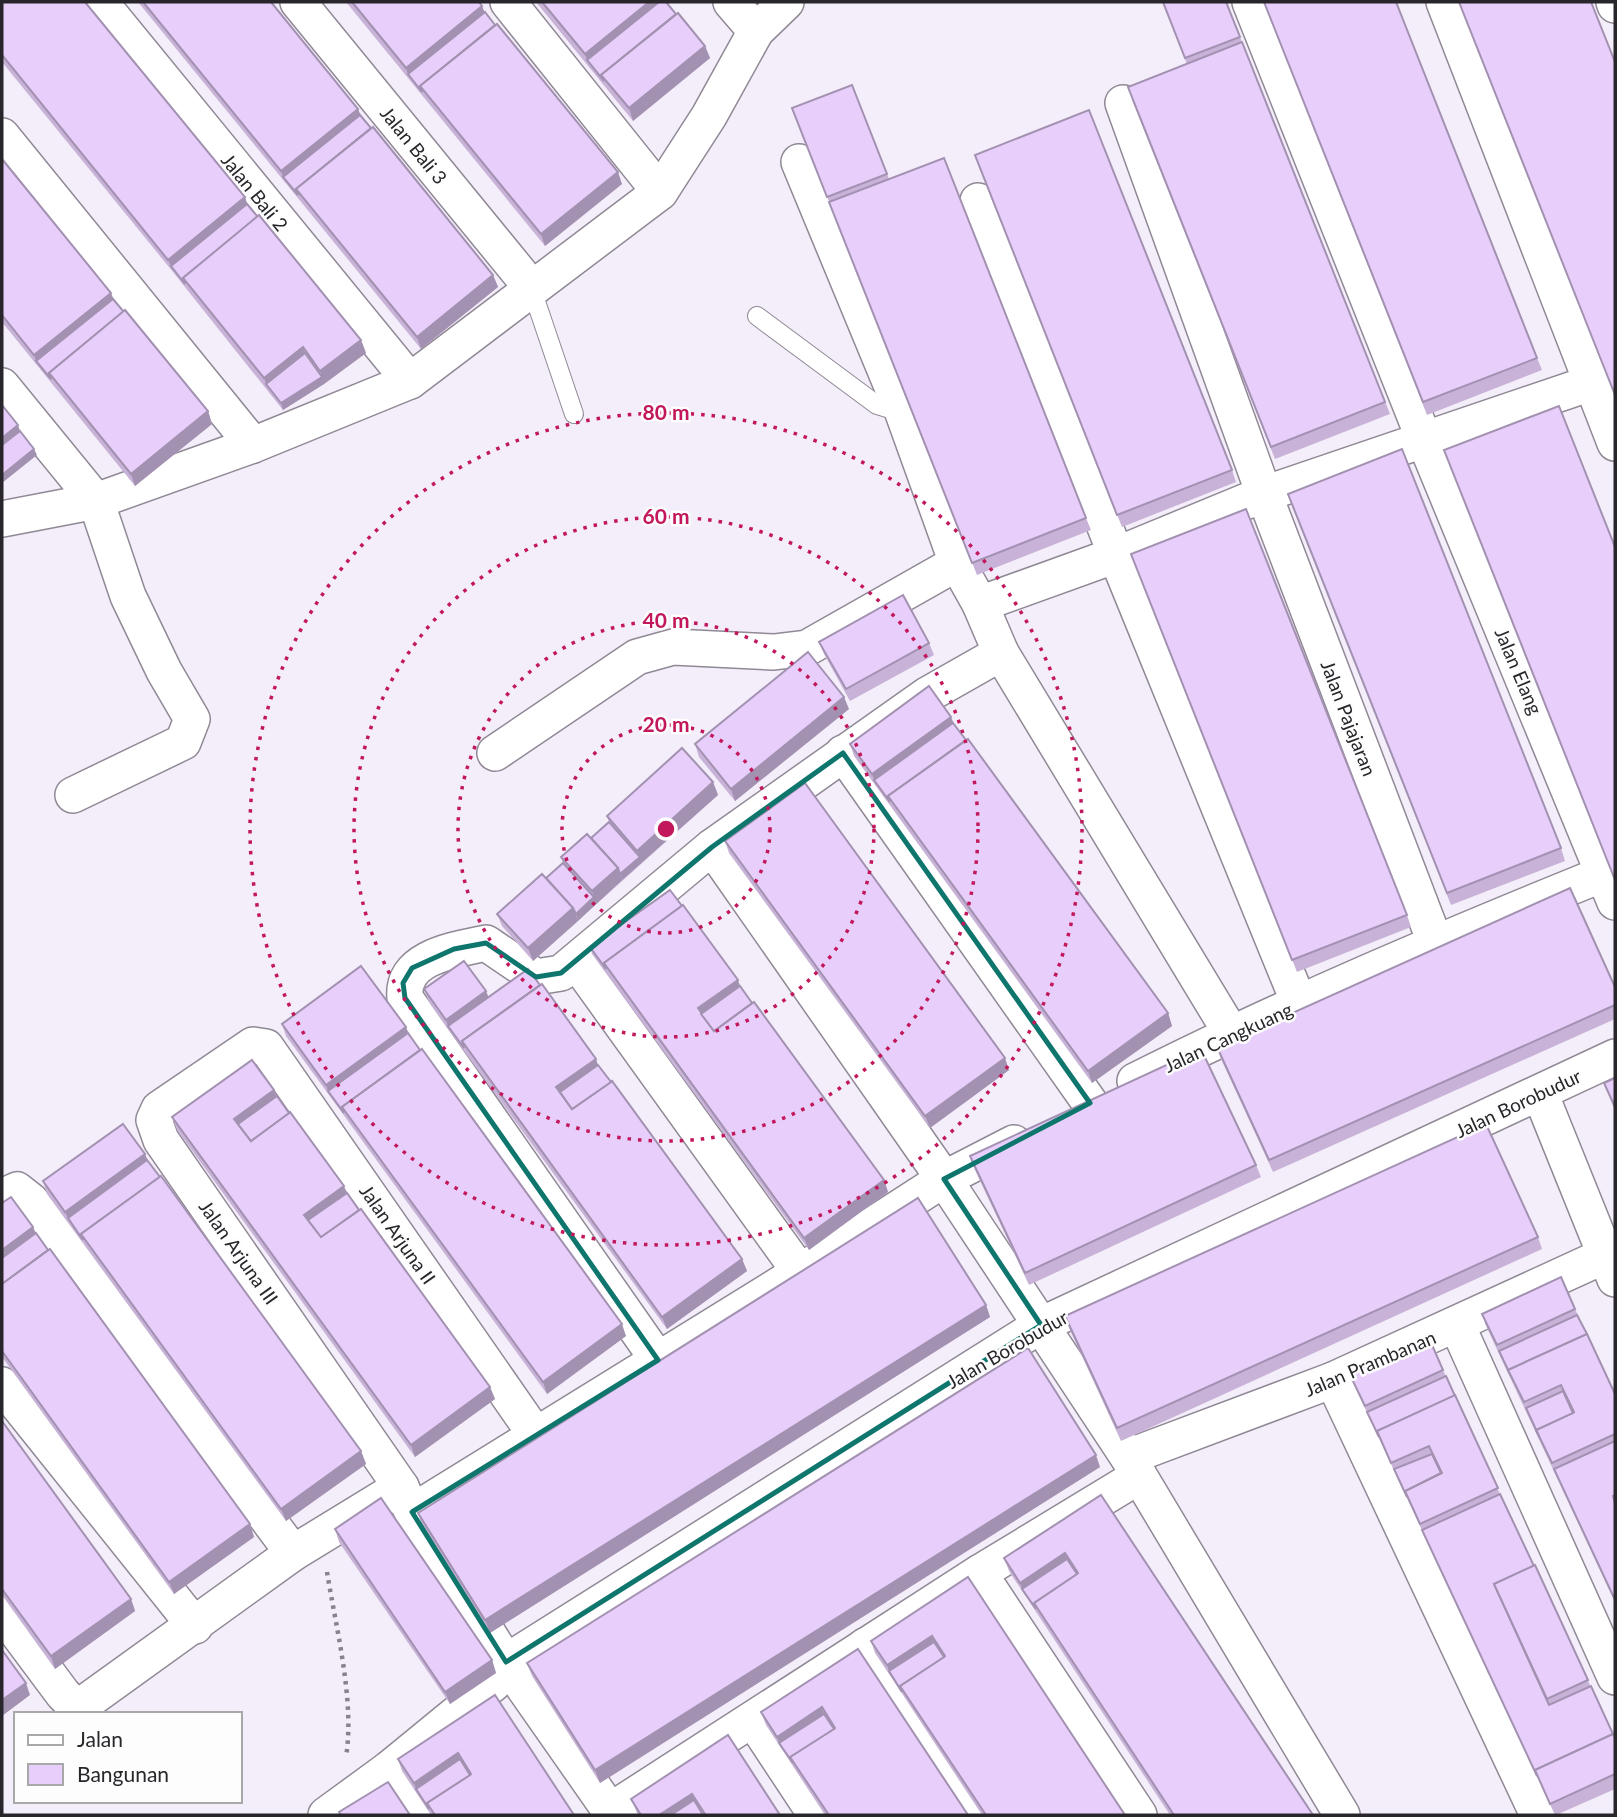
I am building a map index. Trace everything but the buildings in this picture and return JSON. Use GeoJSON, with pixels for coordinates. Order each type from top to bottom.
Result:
{"type":"FeatureCollection","features":[{"type":"Feature","properties":{"kind":"street","name":"Jalan Bali 2"},"geometry":{"type":"LineString","coordinates":[[100,2],[410,381]]}},
{"type":"Feature","properties":{"kind":"street","name":"Jalan Bali 3"},"geometry":{"type":"LineString","coordinates":[[298,2],[531,288]]}},
{"type":"Feature","properties":{"kind":"street"},"geometry":{"type":"LineString","coordinates":[[508,2],[660,192]]}},
{"type":"Feature","properties":{"kind":"street"},"geometry":{"type":"LineString","coordinates":[[731,2],[756,31]]}},
{"type":"Feature","properties":{"kind":"street"},"geometry":{"type":"LineString","coordinates":[[2,519],[96,501],[253,445],[410,381],[660,192],[709,116],[756,31],[786,2]]}},
{"type":"Feature","properties":{"kind":"street","name":"Jalan Elang"},"geometry":{"type":"LineString","coordinates":[[1250,2],[1424,439],[1609,888]]}},
{"type":"Feature","properties":{"kind":"street"},"geometry":{"type":"LineString","coordinates":[[1444,2],[1615,443]]}},
{"type":"Feature","properties":{"kind":"street","name":"Jalan Pajajaran"},"geometry":{"type":"LineString","coordinates":[[1123,103],[1264,494],[1435,942]]}},
{"type":"Feature","properties":{"kind":"street"},"geometry":{"type":"LineString","coordinates":[[2,135],[253,445]]}},
{"type":"Feature","properties":{"kind":"street"},"geometry":{"type":"LineString","coordinates":[[799,162],[903,413],[957,563],[981,604],[1001,653],[1231,1033]]}},
{"type":"Feature","properties":{"kind":"street"},"geometry":{"type":"LineString","coordinates":[[978,201],[1116,555],[1299,1003]]}},
{"type":"Feature","properties":{"kind":"street"},"geometry":{"type":"LineString","coordinates":[[981,604],[1116,555],[1264,494],[1591,383]]}},
{"type":"Feature","properties":{"kind":"street"},"geometry":{"type":"LineString","coordinates":[[2,386],[96,501],[128,596],[164,671],[192,719],[183,742],[73,794]]}},
{"type":"Feature","properties":{"kind":"street"},"geometry":{"type":"LineString","coordinates":[[495,753],[637,657],[673,647],[774,652],[807,648],[957,563]]}},
{"type":"Feature","properties":{"kind":"street"},"geometry":{"type":"LineString","coordinates":[[658,1360],[405,998],[403,983],[412,968],[454,949],[485,943],[536,976],[561,974],[712,847],[927,695],[1001,653]]}},
{"type":"Feature","properties":{"kind":"street"},"geometry":{"type":"LineString","coordinates":[[843,753],[1065,1116]]}},
{"type":"Feature","properties":{"kind":"street"},"geometry":{"type":"LineString","coordinates":[[712,847],[944,1179],[1133,1466],[1342,1815]]}},
{"type":"Feature","properties":{"kind":"street","name":"Jalan Cangkuang"},"geometry":{"type":"LineString","coordinates":[[2,1612],[63,1694],[71,1702],[82,1705],[307,1545],[535,1434],[800,1272],[944,1179],[1231,1033],[1435,942],[1609,888]]}},
{"type":"Feature","properties":{"kind":"street"},"geometry":{"type":"LineString","coordinates":[[576,961],[800,1272]]}},
{"type":"Feature","properties":{"kind":"street","name":"Jalan Arjuna II"},"geometry":{"type":"LineString","coordinates":[[253,1045],[266,1047],[277,1059],[535,1434]]}},
{"type":"Feature","properties":{"kind":"street","name":"Jalan Arjuna III"},"geometry":{"type":"LineString","coordinates":[[253,1045],[159,1109],[154,1120],[161,1139],[406,1499]]}},
{"type":"Feature","properties":{"kind":"street","name":"Jalan Borobudur"},"geometry":{"type":"LineString","coordinates":[[506,1662],[1041,1325],[1615,1057]]}},
{"type":"Feature","properties":{"kind":"street"},"geometry":{"type":"LineString","coordinates":[[1540,1093],[1611,1267]]}},
{"type":"Feature","properties":{"kind":"street"},"geometry":{"type":"LineString","coordinates":[[2,1197],[17,1190],[31,1201],[307,1545]]}},
{"type":"Feature","properties":{"kind":"street","name":"Jalan Prambanan"},"geometry":{"type":"LineString","coordinates":[[612,1813],[979,1573],[1133,1466],[1457,1325],[1611,1267]]}},
{"type":"Feature","properties":{"kind":"street"},"geometry":{"type":"LineString","coordinates":[[1457,1325],[1615,1677]]}},
{"type":"Feature","properties":{"kind":"street"},"geometry":{"type":"LineString","coordinates":[[1333,1380],[1538,1815]]}},
{"type":"Feature","properties":{"kind":"street"},"geometry":{"type":"LineString","coordinates":[[2,1385],[195,1626]]}},
{"type":"Feature","properties":{"kind":"street"},"geometry":{"type":"LineString","coordinates":[[406,1499],[506,1662],[612,1813]]}},
{"type":"Feature","properties":{"kind":"street"},"geometry":{"type":"LineString","coordinates":[[979,1573],[1139,1815]]}},
{"type":"Feature","properties":{"kind":"street"},"geometry":{"type":"LineString","coordinates":[[865,1646],[978,1815]]}},
{"type":"Feature","properties":{"kind":"street"},"geometry":{"type":"LineString","coordinates":[[326,1815],[389,1769],[494,1683],[506,1662]]}},
{"type":"Feature","properties":{"kind":"street"},"geometry":{"type":"LineString","coordinates":[[754,1721],[816,1815]]}},
{"type":"Feature","properties":{"kind":"street"},"geometry":{"type":"LineString","coordinates":[[389,1769],[419,1815]]}},
{"type":"Feature","properties":{"kind":"lane"},"geometry":{"type":"LineString","coordinates":[[531,288],[574,414]]}},
{"type":"Feature","properties":{"kind":"lane"},"geometry":{"type":"LineString","coordinates":[[757,316],[877,405],[903,413]]}},
{"type":"Feature","properties":{"kind":"path"},"geometry":{"type":"LineString","coordinates":[[307,1545],[343,1669],[349,1741],[344,1769]]}},
{"type":"Feature","properties":{"kind":"highlighted area"},"geometry":{"type":"Polygon","coordinates":[[[843,753],[1090,1103],[944,1179],[1041,1325],[506,1662],[412,1512],[658,1360],[405,998],[403,983],[412,968],[454,949],[486,943],[536,977],[561,973],[712,847],[843,753]]]}}]}
